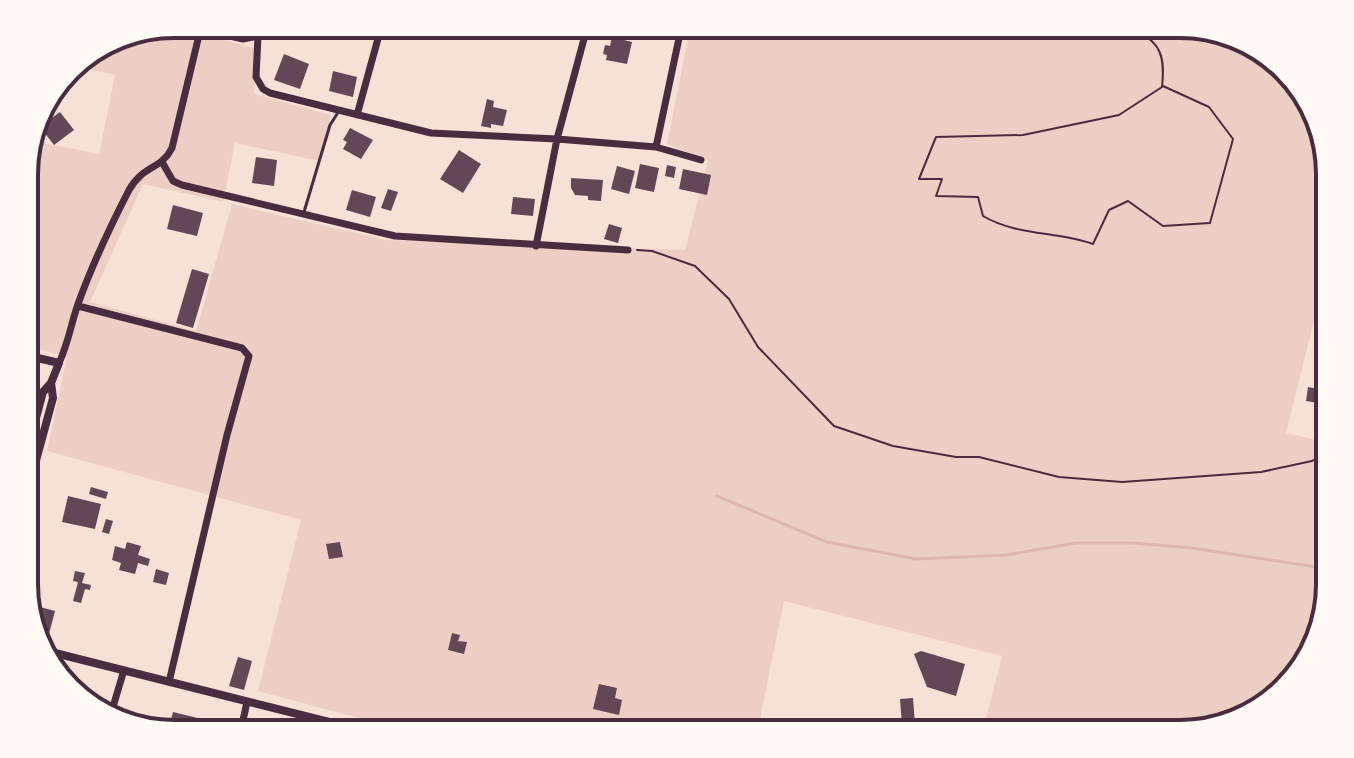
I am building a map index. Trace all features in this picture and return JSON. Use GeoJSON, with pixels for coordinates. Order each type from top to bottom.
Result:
{"type":"FeatureCollection","features":[{"type":"Feature","properties":{"kind":"street"},"geometry":{"type":"LineString","coordinates":[[38,411],[43,392],[51,383],[59,363],[92,267],[137,177],[168,155],[198,38]]}},
{"type":"Feature","properties":{"kind":"street"},"geometry":{"type":"LineString","coordinates":[[258,38],[256,77],[263,89],[339,111],[431,133],[656,147],[701,160]]}},
{"type":"Feature","properties":{"kind":"street"},"geometry":{"type":"LineString","coordinates":[[357,115],[378,38]]}},
{"type":"Feature","properties":{"kind":"street"},"geometry":{"type":"LineString","coordinates":[[536,246],[557,139],[584,38]]}},
{"type":"Feature","properties":{"kind":"street"},"geometry":{"type":"LineString","coordinates":[[656,147],[679,38]]}},
{"type":"Feature","properties":{"kind":"street"},"geometry":{"type":"LineString","coordinates":[[162,162],[173,181],[182,185],[395,236],[628,250]]}},
{"type":"Feature","properties":{"kind":"street"},"geometry":{"type":"LineString","coordinates":[[78,306],[242,348],[249,356],[227,435],[169,682]]}},
{"type":"Feature","properties":{"kind":"street"},"geometry":{"type":"LineString","coordinates":[[38,358],[59,363]]}},
{"type":"Feature","properties":{"kind":"street"},"geometry":{"type":"LineString","coordinates":[[38,453],[53,398],[51,383]]}},
{"type":"Feature","properties":{"kind":"street"},"geometry":{"type":"LineString","coordinates":[[58,654],[320,720]]}},
{"type":"Feature","properties":{"kind":"street"},"geometry":{"type":"LineString","coordinates":[[113,706],[124,670]]}},
{"type":"Feature","properties":{"kind":"street"},"geometry":{"type":"LineString","coordinates":[[243,720],[247,702]]}},
{"type":"Feature","properties":{"kind":"lane"},"geometry":{"type":"LineString","coordinates":[[303,215],[330,125],[339,111]]}},
{"type":"Feature","properties":{"kind":"path"},"geometry":{"type":"LineString","coordinates":[[1150,38],[1165,61],[1162,86],[1119,115],[1023,135],[936,137],[919,179],[942,179],[936,196],[978,197],[983,216],[1001,227],[1080,239],[1093,244],[1109,210],[1128,201],[1163,226],[1210,223],[1233,139],[1209,107],[1162,86]]}},
{"type":"Feature","properties":{"kind":"path"},"geometry":{"type":"LineString","coordinates":[[628,250],[652,251],[695,266],[729,299],[758,347],[834,426],[893,446],[956,457],[979,457],[1059,477],[1122,482],[1261,472],[1316,459]]}},
{"type":"Feature","properties":{"kind":"shaded area"},"geometry":{"type":"Polygon","coordinates":[[[218,38],[257,49],[254,94],[331,115],[320,161],[235,143],[223,202],[143,184],[90,302],[196,331],[232,204],[386,240],[685,250],[708,160],[667,144],[688,38],[1180,38],[1232,48],[1263,66],[1298,106],[1306,122],[1316,165],[1316,312],[1286,433],[1316,440],[1316,593],[1306,636],[1288,667],[1248,702],[1223,713],[1189,720],[986,720],[1002,656],[784,601],[760,720],[366,720],[258,691],[301,520],[47,451],[67,357],[38,349],[39,157],[42,143],[99,154],[115,75],[88,69],[106,56],[148,41],[218,38]]]}},
{"type":"Feature","properties":{"kind":"building"},"geometry":{"type":"Polygon","coordinates":[[[612,38],[632,42],[627,64],[606,60],[607,55],[603,54],[605,45],[610,46],[612,38]]]}},
{"type":"Feature","properties":{"kind":"building"},"geometry":{"type":"Polygon","coordinates":[[[284,54],[309,64],[300,89],[274,80],[284,54]]]}},
{"type":"Feature","properties":{"kind":"building"},"geometry":{"type":"Polygon","coordinates":[[[333,71],[357,77],[353,97],[329,91],[333,71]]]}},
{"type":"Feature","properties":{"kind":"building"},"geometry":{"type":"Polygon","coordinates":[[[487,99],[494,101],[493,107],[507,110],[503,126],[481,126],[487,99]]]}},
{"type":"Feature","properties":{"kind":"building"},"geometry":{"type":"Polygon","coordinates":[[[60,112],[74,130],[54,145],[45,133],[50,119],[60,112]]]}},
{"type":"Feature","properties":{"kind":"building"},"geometry":{"type":"Polygon","coordinates":[[[350,128],[373,140],[361,159],[343,149],[347,142],[343,140],[350,128]]]}},
{"type":"Feature","properties":{"kind":"building"},"geometry":{"type":"Polygon","coordinates":[[[459,150],[481,164],[463,193],[440,179],[459,150]]]}},
{"type":"Feature","properties":{"kind":"building"},"geometry":{"type":"Polygon","coordinates":[[[256,157],[277,160],[274,186],[252,183],[256,157]]]}},
{"type":"Feature","properties":{"kind":"building"},"geometry":{"type":"Polygon","coordinates":[[[640,164],[659,168],[654,192],[635,188],[640,164]]]}},
{"type":"Feature","properties":{"kind":"building"},"geometry":{"type":"Polygon","coordinates":[[[667,165],[676,167],[674,178],[665,176],[667,165]]]}},
{"type":"Feature","properties":{"kind":"building"},"geometry":{"type":"Polygon","coordinates":[[[617,166],[635,171],[629,194],[611,189],[617,166]]]}},
{"type":"Feature","properties":{"kind":"building"},"geometry":{"type":"Polygon","coordinates":[[[683,169],[711,175],[707,195],[679,189],[683,169]]]}},
{"type":"Feature","properties":{"kind":"building"},"geometry":{"type":"Polygon","coordinates":[[[571,178],[603,180],[601,201],[575,195],[571,178]]]}},
{"type":"Feature","properties":{"kind":"building"},"geometry":{"type":"Polygon","coordinates":[[[388,189],[398,192],[391,211],[381,208],[388,189]]]}},
{"type":"Feature","properties":{"kind":"building"},"geometry":{"type":"Polygon","coordinates":[[[352,190],[376,197],[370,217],[346,210],[352,190]]]}},
{"type":"Feature","properties":{"kind":"building"},"geometry":{"type":"Polygon","coordinates":[[[513,197],[535,199],[533,216],[511,214],[513,197]]]}},
{"type":"Feature","properties":{"kind":"building"},"geometry":{"type":"Polygon","coordinates":[[[173,205],[203,213],[197,236],[167,229],[173,205]]]}},
{"type":"Feature","properties":{"kind":"building"},"geometry":{"type":"Polygon","coordinates":[[[609,224],[622,228],[618,243],[604,239],[609,224]]]}},
{"type":"Feature","properties":{"kind":"building"},"geometry":{"type":"Polygon","coordinates":[[[192,269],[209,274],[193,328],[176,323],[192,269]]]}},
{"type":"Feature","properties":{"kind":"building"},"geometry":{"type":"Polygon","coordinates":[[[1308,387],[1316,388],[1316,403],[1306,401],[1308,387]]]}},
{"type":"Feature","properties":{"kind":"building"},"geometry":{"type":"Polygon","coordinates":[[[91,487],[108,492],[106,499],[89,494],[91,487]]]}},
{"type":"Feature","properties":{"kind":"building"},"geometry":{"type":"Polygon","coordinates":[[[68,496],[101,504],[95,529],[62,522],[68,496]]]}},
{"type":"Feature","properties":{"kind":"building"},"geometry":{"type":"Polygon","coordinates":[[[106,519],[113,521],[109,534],[102,532],[106,519]]]}},
{"type":"Feature","properties":{"kind":"building"},"geometry":{"type":"Polygon","coordinates":[[[127,542],[141,546],[138,555],[150,559],[148,566],[138,563],[135,574],[119,570],[121,563],[112,560],[115,546],[125,549],[127,542]]]}},
{"type":"Feature","properties":{"kind":"building"},"geometry":{"type":"Polygon","coordinates":[[[340,542],[343,557],[329,559],[326,544],[340,542]]]}},
{"type":"Feature","properties":{"kind":"building"},"geometry":{"type":"Polygon","coordinates":[[[156,569],[169,573],[166,585],[153,582],[156,569]]]}},
{"type":"Feature","properties":{"kind":"building"},"geometry":{"type":"Polygon","coordinates":[[[75,571],[85,573],[82,583],[91,585],[90,590],[85,589],[81,603],[73,601],[78,582],[73,581],[75,571]]]}},
{"type":"Feature","properties":{"kind":"building"},"geometry":{"type":"Polygon","coordinates":[[[40,607],[55,611],[47,633],[40,607]]]}},
{"type":"Feature","properties":{"kind":"building"},"geometry":{"type":"Polygon","coordinates":[[[452,633],[460,635],[458,641],[467,642],[464,654],[448,650],[452,633]]]}},
{"type":"Feature","properties":{"kind":"building"},"geometry":{"type":"Polygon","coordinates":[[[921,651],[965,664],[956,696],[927,687],[914,654],[921,651]]]}},
{"type":"Feature","properties":{"kind":"building"},"geometry":{"type":"Polygon","coordinates":[[[238,657],[252,661],[244,690],[229,686],[238,657]]]}},
{"type":"Feature","properties":{"kind":"building"},"geometry":{"type":"Polygon","coordinates":[[[599,684],[617,688],[615,698],[622,700],[619,715],[593,709],[599,684]]]}},
{"type":"Feature","properties":{"kind":"building"},"geometry":{"type":"Polygon","coordinates":[[[913,698],[915,720],[902,720],[900,699],[913,698]]]}},
{"type":"Feature","properties":{"kind":"building"},"geometry":{"type":"Polygon","coordinates":[[[173,712],[206,720],[174,720],[171,720],[173,712]]]}},
{"type":"Feature","properties":{"kind":"waterway"},"geometry":{"type":"LineString","coordinates":[[717,496],[827,542],[916,559],[1006,555],[1076,543],[1133,543],[1192,548],[1316,567]]}}]}
